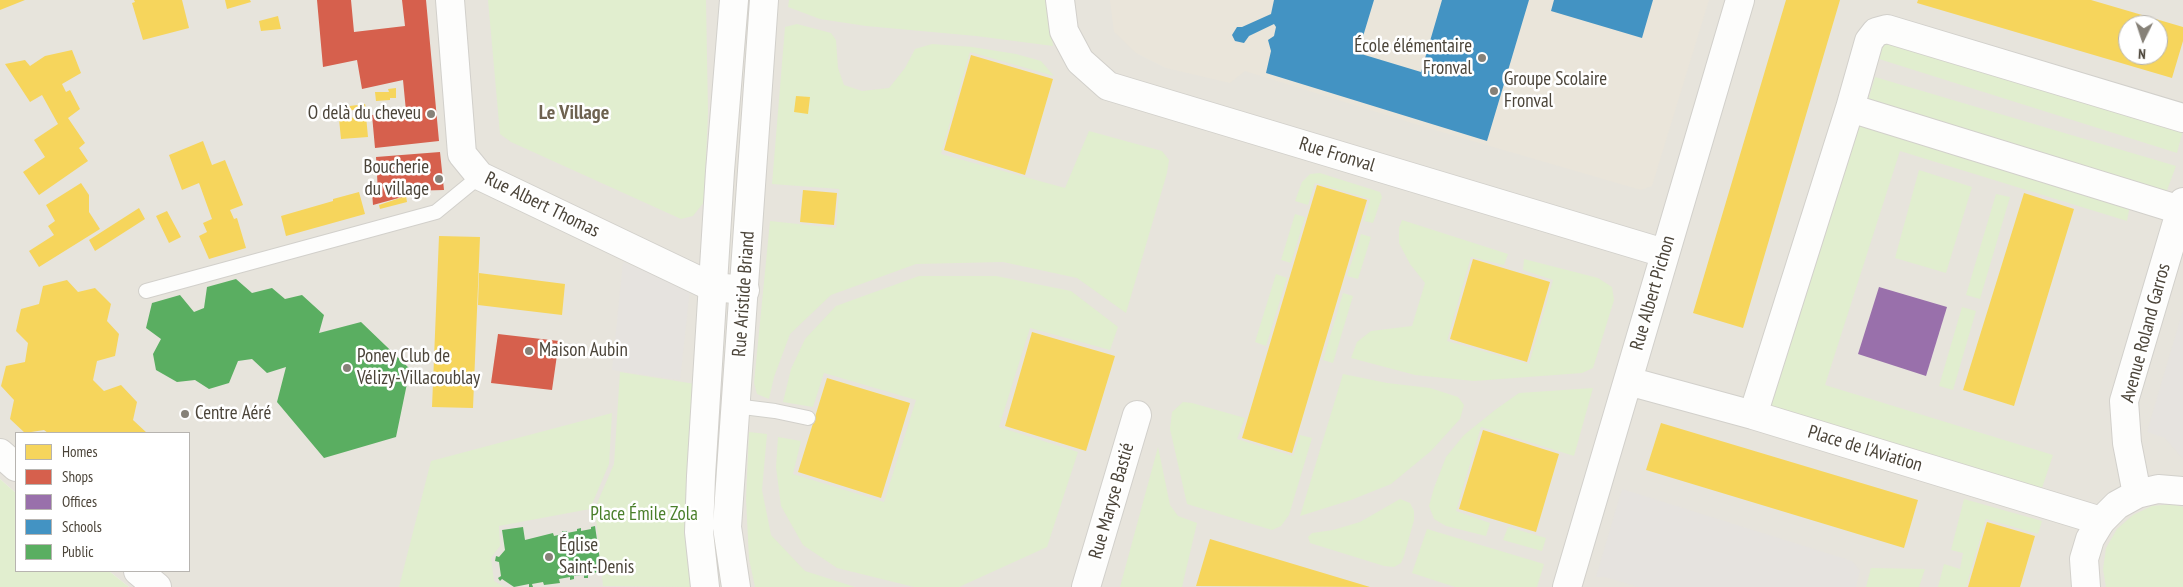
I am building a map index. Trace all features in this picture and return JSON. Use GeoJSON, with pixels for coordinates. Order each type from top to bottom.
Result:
{"type":"FeatureCollection","features":[{"type":"Feature","properties":{"kind":"street","name":"Rue Albert Thomas"},"geometry":{"type":"LineString","coordinates":[[450,0],[462,154],[480,176],[652,267],[713,287],[745,290]]}},
{"type":"Feature","properties":{"kind":"street","name":"Rue Aristide Briand"},"geometry":{"type":"LineString","coordinates":[[705,587],[700,513],[713,287],[734,0]]}},
{"type":"Feature","properties":{"kind":"street","name":"Rue Aristide Briand"},"geometry":{"type":"LineString","coordinates":[[736,587],[727,527],[764,0]]}},
{"type":"Feature","properties":{"kind":"street","name":"Rue Fronval"},"geometry":{"type":"LineString","coordinates":[[1060,0],[1064,31],[1080,61],[1108,86],[1664,253]]}},
{"type":"Feature","properties":{"kind":"street","name":"Rue Albert Pichon"},"geometry":{"type":"LineString","coordinates":[[1566,587],[1740,0]]}},
{"type":"Feature","properties":{"kind":"street"},"geometry":{"type":"LineString","coordinates":[[1753,415],[1850,108],[1868,41],[1876,32],[1887,29],[2183,118]]}},
{"type":"Feature","properties":{"kind":"street"},"geometry":{"type":"LineString","coordinates":[[1850,108],[2182,208]]}},
{"type":"Feature","properties":{"kind":"street","name":"Avenue Roland Garros"},"geometry":{"type":"LineString","coordinates":[[2136,494],[2127,443],[2124,401],[2182,208]]}},
{"type":"Feature","properties":{"kind":"street","name":"Place de l'Aviation"},"geometry":{"type":"LineString","coordinates":[[1628,381],[1753,415],[2100,521]]}},
{"type":"Feature","properties":{"kind":"street","name":"Rue Maryse Bastié"},"geometry":{"type":"LineString","coordinates":[[1086,587],[1137,415]]}},
{"type":"Feature","properties":{"kind":"street"},"geometry":{"type":"LineString","coordinates":[[0,454],[15,466]]}},
{"type":"Feature","properties":{"kind":"street"},"geometry":{"type":"LineString","coordinates":[[2086,587],[2084,559],[2090,539],[2100,521],[2117,505],[2136,494],[2158,489],[2183,491]]}},
{"type":"Feature","properties":{"kind":"street"},"geometry":{"type":"LineString","coordinates":[[139,572],[157,587]]}},
{"type":"Feature","properties":{"kind":"lane"},"geometry":{"type":"LineString","coordinates":[[146,291],[436,212],[480,176]]}},
{"type":"Feature","properties":{"kind":"lane"},"geometry":{"type":"LineString","coordinates":[[736,406],[808,418]]}},
{"type":"Feature","properties":{"kind":"shaded area"},"geometry":{"type":"Polygon","coordinates":[[[0,0],[2183,0],[2183,587],[129,587],[110,572],[190,572],[190,432],[15,432],[15,492],[0,479],[0,0]]]}},
{"type":"Feature","properties":{"kind":"shaded area","name":"Groupe Scolaire Fronval"},"geometry":{"type":"Polygon","coordinates":[[[1110,0],[1709,0],[1652,186],[1641,190],[1428,128],[1245,71],[1230,83],[1166,68],[1136,53],[1114,32],[1110,0]]]}},
{"type":"Feature","properties":{"kind":"shaded area"},"geometry":{"type":"Polygon","coordinates":[[[623,262],[690,289],[680,380],[612,370],[623,262]]]}},
{"type":"Feature","properties":{"kind":"shaded area"},"geometry":{"type":"Polygon","coordinates":[[[2183,310],[2183,459],[2165,438],[2147,432],[2183,310]]]}},
{"type":"Feature","properties":{"kind":"shaded area"},"geometry":{"type":"Polygon","coordinates":[[[1622,489],[1852,561],[1860,571],[1856,587],[1638,587],[1605,577],[1596,577],[1622,489]]]}},
{"type":"Feature","properties":{"kind":"green space"},"geometry":{"type":"Polygon","coordinates":[[[488,0],[706,0],[708,113],[704,202],[693,216],[681,219],[511,142],[500,134],[488,0]]]}},
{"type":"Feature","properties":{"kind":"green space"},"geometry":{"type":"Polygon","coordinates":[[[789,0],[1048,0],[1053,46],[976,36],[866,26],[820,19],[788,7],[789,0]]]}},
{"type":"Feature","properties":{"kind":"green space"},"geometry":{"type":"Polygon","coordinates":[[[797,24],[831,33],[836,40],[838,68],[844,85],[862,91],[889,88],[905,68],[915,49],[932,44],[972,47],[1016,54],[1041,61],[1054,76],[970,52],[941,154],[1065,188],[1089,131],[1162,151],[1169,160],[1167,173],[1126,313],[1077,278],[1003,262],[916,264],[831,295],[790,334],[774,377],[769,399],[757,394],[754,383],[770,221],[836,228],[839,189],[772,184],[785,27],[797,24]]]}},
{"type":"Feature","properties":{"kind":"green space"},"geometry":{"type":"Polygon","coordinates":[[[1884,39],[2183,130],[2177,153],[1879,59],[1884,39]]]}},
{"type":"Feature","properties":{"kind":"green space"},"geometry":{"type":"Polygon","coordinates":[[[1875,77],[2176,166],[2166,193],[1868,100],[1875,77]]]}},
{"type":"Feature","properties":{"kind":"green space"},"geometry":{"type":"Polygon","coordinates":[[[1858,122],[2130,205],[2127,221],[1900,151],[1825,385],[2053,455],[2040,494],[1769,411],[1858,122]]]}},
{"type":"Feature","properties":{"kind":"green space"},"geometry":{"type":"Polygon","coordinates":[[[1919,170],[1972,187],[1946,273],[1895,258],[1919,170]]]}},
{"type":"Feature","properties":{"kind":"green space"},"geometry":{"type":"Polygon","coordinates":[[[1320,173],[1380,192],[1382,197],[1373,223],[1364,221],[1370,199],[1315,183],[1308,205],[1295,201],[1302,182],[1310,174],[1320,173]]]}},
{"type":"Feature","properties":{"kind":"green space"},"geometry":{"type":"Polygon","coordinates":[[[1996,194],[2010,197],[1980,299],[1966,295],[1996,194]]]}},
{"type":"Feature","properties":{"kind":"green space"},"geometry":{"type":"Polygon","coordinates":[[[1295,214],[1305,217],[1291,263],[1281,260],[1295,214]]]}},
{"type":"Feature","properties":{"kind":"green space"},"geometry":{"type":"Polygon","coordinates":[[[1402,220],[1508,254],[1504,265],[1471,257],[1447,341],[1529,364],[1553,280],[1523,270],[1524,259],[1598,278],[1612,287],[1614,300],[1593,368],[1582,373],[1474,381],[1415,375],[1351,358],[1357,342],[1371,331],[1412,326],[1425,283],[1410,264],[1399,243],[1399,228],[1402,220]]]}},
{"type":"Feature","properties":{"kind":"green space"},"geometry":{"type":"Polygon","coordinates":[[[1361,234],[1371,237],[1358,279],[1347,276],[1361,234]]]}},
{"type":"Feature","properties":{"kind":"green space"},"geometry":{"type":"Polygon","coordinates":[[[1276,274],[1287,278],[1266,346],[1255,342],[1276,274]]]}},
{"type":"Feature","properties":{"kind":"green space"},"geometry":{"type":"Polygon","coordinates":[[[919,276],[996,276],[1071,291],[1118,327],[1110,350],[1030,328],[999,427],[1078,452],[1047,547],[959,587],[914,587],[837,568],[803,545],[781,506],[776,467],[778,437],[801,441],[793,474],[884,502],[916,400],[824,373],[813,407],[783,402],[791,369],[805,339],[836,306],[919,276]]]}},
{"type":"Feature","properties":{"kind":"green space"},"geometry":{"type":"Polygon","coordinates":[[[1343,293],[1353,296],[1333,363],[1323,360],[1343,293]]]}},
{"type":"Feature","properties":{"kind":"green space"},"geometry":{"type":"Polygon","coordinates":[[[1962,307],[1976,311],[1953,390],[1939,386],[1962,307]]]}},
{"type":"Feature","properties":{"kind":"green space","name":"Place Émile Zola"},"geometry":{"type":"Polygon","coordinates":[[[620,372],[695,384],[692,587],[603,586],[595,508],[614,464],[620,372]]]}},
{"type":"Feature","properties":{"kind":"green space"},"geometry":{"type":"Polygon","coordinates":[[[1343,374],[1387,383],[1430,388],[1458,397],[1464,405],[1460,419],[1431,451],[1391,484],[1351,500],[1300,516],[1343,374]]]}},
{"type":"Feature","properties":{"kind":"green space"},"geometry":{"type":"Polygon","coordinates":[[[1593,388],[1574,456],[1481,427],[1456,511],[1490,523],[1486,536],[1446,526],[1434,519],[1429,506],[1434,488],[1446,457],[1464,435],[1519,393],[1593,388]]]}},
{"type":"Feature","properties":{"kind":"green space"},"geometry":{"type":"Polygon","coordinates":[[[1183,402],[1245,418],[1237,439],[1293,456],[1300,435],[1312,438],[1289,515],[1281,526],[1272,530],[1187,504],[1170,429],[1172,412],[1183,402]]]}},
{"type":"Feature","properties":{"kind":"green space"},"geometry":{"type":"Polygon","coordinates":[[[612,413],[609,464],[590,509],[499,526],[500,546],[491,558],[494,581],[504,587],[399,587],[431,461],[612,413]]]}},
{"type":"Feature","properties":{"kind":"green space"},"geometry":{"type":"Polygon","coordinates":[[[749,432],[767,434],[762,490],[771,535],[805,571],[855,587],[755,587],[749,559],[746,499],[749,432]]]}},
{"type":"Feature","properties":{"kind":"green space"},"geometry":{"type":"Polygon","coordinates":[[[1158,447],[1170,505],[1178,516],[1197,523],[1182,587],[1120,587],[1158,447]]]}},
{"type":"Feature","properties":{"kind":"green space"},"geometry":{"type":"Polygon","coordinates":[[[0,479],[15,492],[15,572],[110,572],[129,587],[0,587],[0,479]]]}},
{"type":"Feature","properties":{"kind":"green space"},"geometry":{"type":"Polygon","coordinates":[[[1400,499],[1410,503],[1414,511],[1414,520],[1404,556],[1401,563],[1394,567],[1384,566],[1310,543],[1308,537],[1312,533],[1333,530],[1360,522],[1400,499]]]}},
{"type":"Feature","properties":{"kind":"green space"},"geometry":{"type":"Polygon","coordinates":[[[1964,499],[2042,521],[2038,534],[1986,519],[1966,587],[1938,587],[1944,564],[1960,569],[1963,553],[1951,550],[1964,499]]]}},
{"type":"Feature","properties":{"kind":"green space"},"geometry":{"type":"Polygon","coordinates":[[[2173,504],[2183,507],[2183,587],[2106,587],[2103,569],[2106,548],[2117,529],[2133,515],[2152,506],[2173,504]]]}},
{"type":"Feature","properties":{"kind":"green space"},"geometry":{"type":"Polygon","coordinates":[[[1508,527],[1546,538],[1542,551],[1503,540],[1508,527]]]}},
{"type":"Feature","properties":{"kind":"green space"},"geometry":{"type":"Polygon","coordinates":[[[1427,529],[1544,564],[1537,587],[1455,587],[1412,573],[1427,529]]]}},
{"type":"Feature","properties":{"kind":"green space"},"geometry":{"type":"Polygon","coordinates":[[[1871,568],[1925,569],[1919,587],[1866,587],[1871,568]]]}},
{"type":"Feature","properties":{"kind":"building: Homes"},"geometry":{"type":"Polygon","coordinates":[[[0,0],[25,0],[0,10],[0,0]]]}},
{"type":"Feature","properties":{"kind":"building: Homes"},"geometry":{"type":"Polygon","coordinates":[[[134,0],[182,0],[189,28],[143,40],[132,3],[135,2],[134,0]]]}},
{"type":"Feature","properties":{"kind":"building: Homes"},"geometry":{"type":"Polygon","coordinates":[[[225,0],[250,0],[251,2],[227,9],[225,0]]]}},
{"type":"Feature","properties":{"kind":"building: Homes"},"geometry":{"type":"Polygon","coordinates":[[[1786,0],[1840,0],[1743,328],[1693,313],[1786,0]]]}},
{"type":"Feature","properties":{"kind":"building: Homes"},"geometry":{"type":"Polygon","coordinates":[[[1918,0],[2091,0],[2142,15],[2118,15],[2118,62],[1917,3],[1918,0]]]}},
{"type":"Feature","properties":{"kind":"building: Homes"},"geometry":{"type":"Polygon","coordinates":[[[278,16],[281,29],[261,31],[259,21],[278,16]]]}},
{"type":"Feature","properties":{"kind":"building: Homes"},"geometry":{"type":"Polygon","coordinates":[[[2168,23],[2183,27],[2183,41],[2172,78],[2128,65],[2168,65],[2168,23]]]}},
{"type":"Feature","properties":{"kind":"building: Homes"},"geometry":{"type":"Polygon","coordinates":[[[72,50],[81,73],[62,84],[66,92],[70,90],[80,109],[68,118],[85,143],[79,148],[88,161],[39,195],[23,172],[45,157],[34,140],[58,124],[42,95],[30,102],[5,64],[25,60],[30,66],[45,56],[72,50]]]}},
{"type":"Feature","properties":{"kind":"building: Homes"},"geometry":{"type":"Polygon","coordinates":[[[971,55],[1053,79],[1025,175],[944,150],[971,55]]]}},
{"type":"Feature","properties":{"kind":"building: Homes"},"geometry":{"type":"Polygon","coordinates":[[[396,88],[396,98],[376,101],[375,92],[389,92],[388,89],[396,88]]]}},
{"type":"Feature","properties":{"kind":"building: Homes"},"geometry":{"type":"Polygon","coordinates":[[[796,96],[810,97],[808,114],[794,112],[796,96]]]}},
{"type":"Feature","properties":{"kind":"building: Homes"},"geometry":{"type":"Polygon","coordinates":[[[365,104],[366,109],[343,111],[342,107],[365,104]]]}},
{"type":"Feature","properties":{"kind":"building: Homes"},"geometry":{"type":"Polygon","coordinates":[[[366,116],[368,137],[341,139],[339,119],[366,116]]]}},
{"type":"Feature","properties":{"kind":"building: Homes"},"geometry":{"type":"Polygon","coordinates":[[[203,141],[212,165],[225,160],[243,205],[230,210],[234,219],[237,218],[246,248],[209,259],[199,236],[207,232],[203,223],[212,219],[199,183],[182,190],[169,155],[203,141]]]}},
{"type":"Feature","properties":{"kind":"building: Homes"},"geometry":{"type":"Polygon","coordinates":[[[81,183],[89,195],[89,212],[100,229],[39,267],[29,251],[54,235],[48,226],[55,221],[46,205],[81,183]]]}},
{"type":"Feature","properties":{"kind":"building: Homes"},"geometry":{"type":"Polygon","coordinates":[[[1317,185],[1367,200],[1292,453],[1242,438],[1317,185]]]}},
{"type":"Feature","properties":{"kind":"building: Homes"},"geometry":{"type":"Polygon","coordinates":[[[803,190],[837,193],[834,225],[800,222],[803,190]]]}},
{"type":"Feature","properties":{"kind":"building: Homes"},"geometry":{"type":"Polygon","coordinates":[[[359,192],[365,214],[286,236],[281,216],[359,192]]]}},
{"type":"Feature","properties":{"kind":"building: Homes"},"geometry":{"type":"Polygon","coordinates":[[[2024,193],[2074,209],[2014,406],[1963,390],[2024,193]]]}},
{"type":"Feature","properties":{"kind":"building: Homes"},"geometry":{"type":"Polygon","coordinates":[[[406,196],[407,202],[380,209],[379,205],[406,196]]]}},
{"type":"Feature","properties":{"kind":"building: Homes"},"geometry":{"type":"Polygon","coordinates":[[[139,208],[145,219],[95,251],[89,240],[139,208]]]}},
{"type":"Feature","properties":{"kind":"building: Homes"},"geometry":{"type":"Polygon","coordinates":[[[167,211],[181,237],[169,243],[156,216],[167,211]]]}},
{"type":"Feature","properties":{"kind":"building: Homes"},"geometry":{"type":"Polygon","coordinates":[[[439,236],[480,237],[473,408],[432,407],[439,236]]]}},
{"type":"Feature","properties":{"kind":"building: Homes"},"geometry":{"type":"Polygon","coordinates":[[[1473,259],[1550,282],[1527,362],[1450,339],[1473,259]]]}},
{"type":"Feature","properties":{"kind":"building: Homes"},"geometry":{"type":"Polygon","coordinates":[[[479,273],[565,284],[562,315],[478,305],[479,273]]]}},
{"type":"Feature","properties":{"kind":"building: Homes"},"geometry":{"type":"Polygon","coordinates":[[[67,280],[78,292],[95,288],[111,304],[107,321],[119,334],[115,356],[97,361],[93,380],[104,391],[121,385],[137,402],[133,420],[146,432],[47,432],[44,430],[24,432],[10,419],[14,400],[1,386],[6,366],[25,362],[28,343],[16,331],[21,309],[39,304],[43,286],[67,280]]]}},
{"type":"Feature","properties":{"kind":"building: Homes"},"geometry":{"type":"Polygon","coordinates":[[[1032,332],[1115,356],[1086,451],[1005,426],[1032,332]]]}},
{"type":"Feature","properties":{"kind":"building: Homes"},"geometry":{"type":"Polygon","coordinates":[[[827,378],[910,403],[881,498],[798,472],[827,378]]]}},
{"type":"Feature","properties":{"kind":"building: Homes"},"geometry":{"type":"Polygon","coordinates":[[[1661,423],[1918,500],[1904,548],[1646,470],[1661,423]]]}},
{"type":"Feature","properties":{"kind":"building: Homes"},"geometry":{"type":"Polygon","coordinates":[[[1483,430],[1559,454],[1536,532],[1459,509],[1483,430]]]}},
{"type":"Feature","properties":{"kind":"building: Homes"},"geometry":{"type":"Polygon","coordinates":[[[1987,522],[2035,536],[2020,587],[1968,587],[1987,522]]]}},
{"type":"Feature","properties":{"kind":"building: Homes"},"geometry":{"type":"Polygon","coordinates":[[[1210,539],[1370,587],[1196,586],[1210,539]]]}},
{"type":"Feature","properties":{"kind":"building: Shops"},"geometry":{"type":"Polygon","coordinates":[[[317,0],[351,0],[354,32],[405,26],[402,0],[426,0],[439,141],[375,148],[372,115],[406,111],[403,80],[362,89],[357,60],[323,67],[317,0]]]}},
{"type":"Feature","properties":{"kind":"building: Shops"},"geometry":{"type":"Polygon","coordinates":[[[440,152],[444,190],[407,191],[406,196],[373,205],[372,192],[378,192],[376,157],[440,152]]]}},
{"type":"Feature","properties":{"kind":"building: Shops"},"geometry":{"type":"Polygon","coordinates":[[[498,334],[559,341],[552,390],[491,383],[498,334]]]}},
{"type":"Feature","properties":{"kind":"building: Offices"},"geometry":{"type":"Polygon","coordinates":[[[1879,287],[1947,307],[1926,376],[1858,354],[1879,287]]]}},
{"type":"Feature","properties":{"kind":"building: Schools"},"geometry":{"type":"Polygon","coordinates":[[[1274,0],[1374,0],[1358,53],[1421,72],[1442,0],[1529,0],[1487,141],[1266,73],[1271,51],[1268,40],[1274,36],[1276,27],[1274,24],[1249,36],[1244,43],[1235,41],[1232,35],[1237,27],[1242,27],[1271,14],[1274,0]]]}},
{"type":"Feature","properties":{"kind":"building: Schools"},"geometry":{"type":"Polygon","coordinates":[[[1554,0],[1653,0],[1642,38],[1551,11],[1554,0]]]}},
{"type":"Feature","properties":{"kind":"building: Public","name":"Poney Club de Vélizy-Villacoublay"},"geometry":{"type":"Polygon","coordinates":[[[236,279],[252,293],[272,288],[285,299],[302,295],[324,315],[319,333],[361,322],[410,369],[396,437],[324,458],[277,402],[286,367],[267,373],[252,359],[238,361],[229,383],[209,389],[195,380],[177,382],[156,370],[153,354],[161,339],[146,328],[152,303],[180,295],[194,312],[204,308],[207,287],[236,279]]]}},
{"type":"Feature","properties":{"kind":"building: Public","name":"Église Saint-Denis"},"geometry":{"type":"Polygon","coordinates":[[[595,526],[602,574],[599,575],[599,572],[588,574],[588,578],[584,578],[584,575],[574,576],[574,579],[570,580],[570,577],[559,579],[560,583],[544,585],[543,582],[532,584],[533,587],[529,587],[529,584],[514,587],[502,579],[500,581],[498,578],[501,576],[499,562],[495,561],[496,556],[499,557],[505,550],[502,530],[523,527],[525,540],[553,533],[554,536],[563,534],[562,531],[567,531],[567,533],[581,528],[581,531],[591,529],[591,527],[595,526]]]}},
{"type":"Feature","properties":{"kind":"place","name":"École élémentaire Fronval"},"geometry":{"type":"Point","coordinates":[1482,58]}},
{"type":"Feature","properties":{"kind":"place","name":"Groupe Scolaire Fronval"},"geometry":{"type":"Point","coordinates":[1494,91]}},
{"type":"Feature","properties":{"kind":"place","name":"O delà du cheveu"},"geometry":{"type":"Point","coordinates":[431,114]}},
{"type":"Feature","properties":{"kind":"place","name":"Boucherie du village"},"geometry":{"type":"Point","coordinates":[439,179]}},
{"type":"Feature","properties":{"kind":"place","name":"Maison Aubin"},"geometry":{"type":"Point","coordinates":[529,351]}},
{"type":"Feature","properties":{"kind":"place","name":"Poney Club de Vélizy-Villacoublay"},"geometry":{"type":"Point","coordinates":[347,368]}},
{"type":"Feature","properties":{"kind":"place","name":"Centre Aéré"},"geometry":{"type":"Point","coordinates":[185,414]}},
{"type":"Feature","properties":{"kind":"place","name":"Église Saint-Denis"},"geometry":{"type":"Point","coordinates":[549,557]}},
{"type":"Feature","properties":{"kind":"district","name":"Le Village"},"geometry":{"type":"Point","coordinates":[574,113]}}]}
